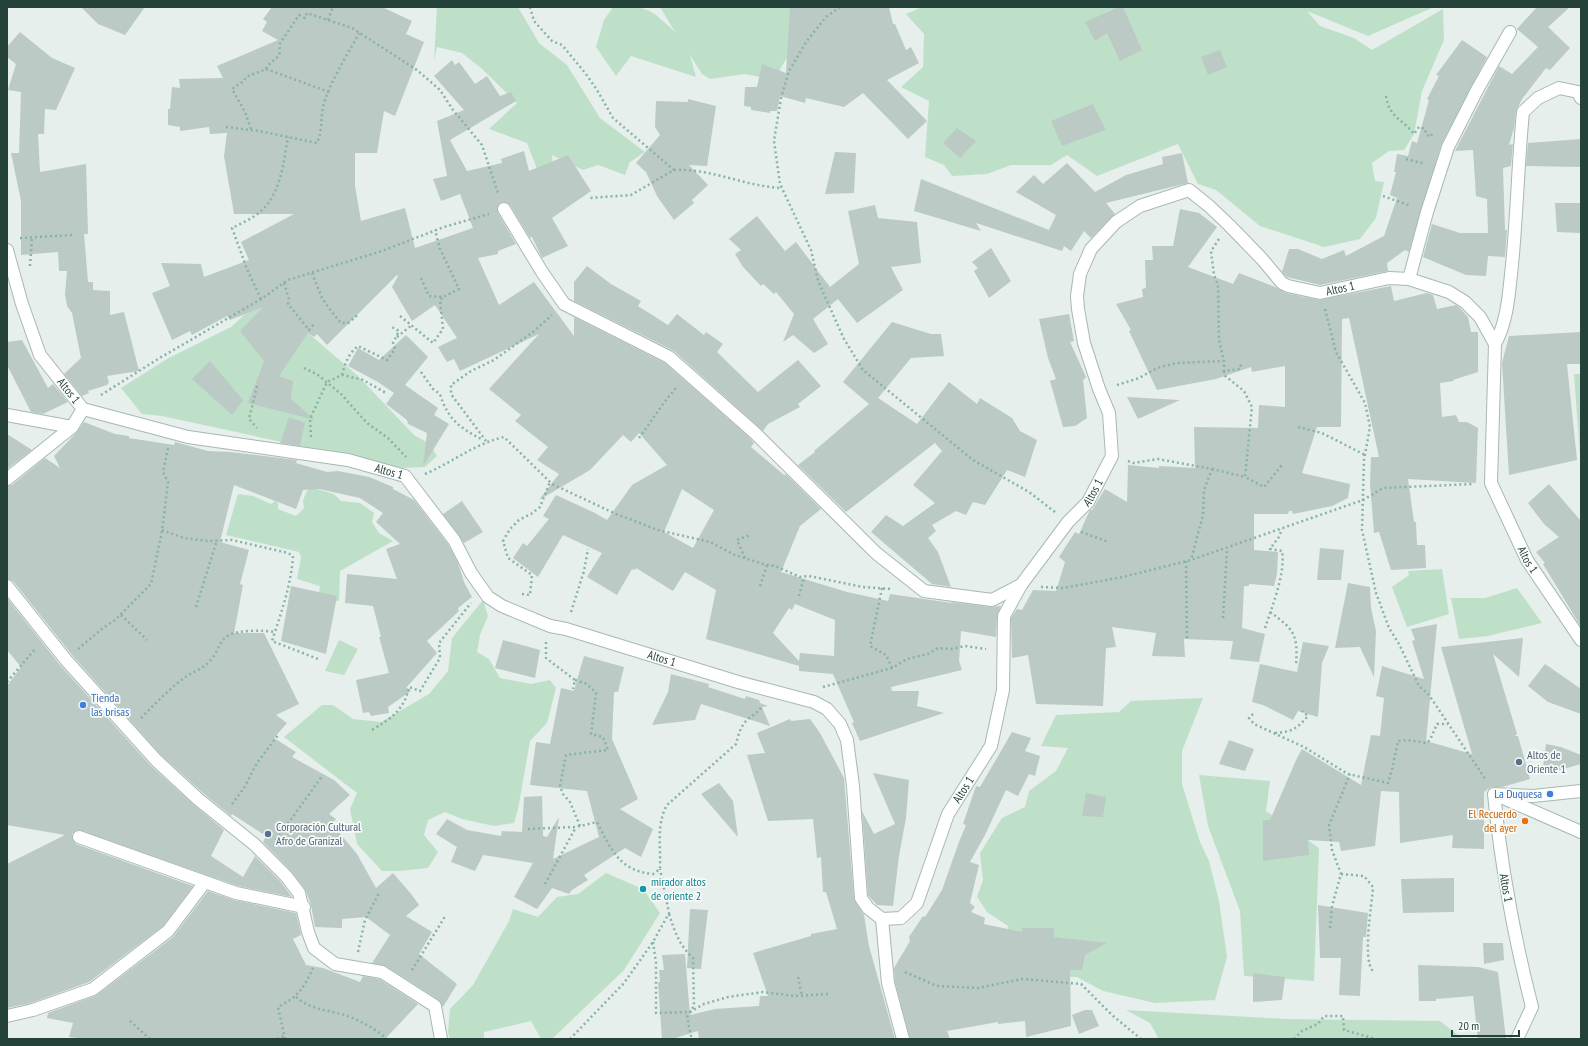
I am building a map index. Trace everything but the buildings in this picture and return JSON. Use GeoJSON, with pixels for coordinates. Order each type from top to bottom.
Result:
{"type":"FeatureCollection","features":[{"type":"Feature","properties":{"kind":"street"},"geometry":{"type":"LineString","coordinates":[[1409,279],[1427,212],[1448,147],[1477,90],[1510,32]]}},
{"type":"Feature","properties":{"kind":"street"},"geometry":{"type":"LineString","coordinates":[[1495,344],[1502,331],[1508,306],[1516,228],[1523,112],[1538,98],[1559,88],[1578,92],[1581,98]]}},
{"type":"Feature","properties":{"kind":"street","name":"Altos 1"},"geometry":{"type":"LineString","coordinates":[[7,250],[22,304],[40,355],[84,409],[188,437],[348,460],[409,476],[454,540],[471,573],[488,597],[502,606],[550,626],[566,629],[768,691],[814,702],[827,708],[840,724],[847,740],[853,786],[861,898],[868,908],[882,919],[901,918],[917,903],[948,814],[991,746],[1003,690],[1002,652],[1004,616],[1021,585],[1068,522],[1088,502],[1112,456],[1109,413],[1098,389],[1084,343],[1077,296],[1080,274],[1091,249],[1116,222],[1140,206],[1189,190],[1229,225],[1262,259],[1282,283],[1307,291],[1320,293],[1390,278],[1409,279],[1449,292],[1465,302],[1480,317],[1495,344],[1491,483],[1527,560],[1581,640]]}},
{"type":"Feature","properties":{"kind":"street"},"geometry":{"type":"LineString","coordinates":[[504,210],[542,272],[564,304],[669,357],[755,433],[876,554],[924,591],[992,600],[1021,585]]}},
{"type":"Feature","properties":{"kind":"street"},"geometry":{"type":"LineString","coordinates":[[7,479],[72,427],[84,409]]}},
{"type":"Feature","properties":{"kind":"street"},"geometry":{"type":"LineString","coordinates":[[7,414],[72,427]]}},
{"type":"Feature","properties":{"kind":"street"},"geometry":{"type":"LineString","coordinates":[[7,586],[66,660],[127,730],[198,799],[223,818],[265,855],[286,876],[299,893],[304,908],[308,932],[314,948],[335,964],[382,972],[436,1006],[441,1039]]}},
{"type":"Feature","properties":{"kind":"street"},"geometry":{"type":"LineString","coordinates":[[1494,794],[1534,796],[1581,791]]}},
{"type":"Feature","properties":{"kind":"street"},"geometry":{"type":"LineString","coordinates":[[1494,794],[1581,832]]}},
{"type":"Feature","properties":{"kind":"street","name":"Altos 1"},"geometry":{"type":"LineString","coordinates":[[1494,794],[1499,845],[1507,896],[1520,961],[1532,1007],[1517,1039]]}},
{"type":"Feature","properties":{"kind":"street"},"geometry":{"type":"LineString","coordinates":[[79,837],[236,893],[304,908]]}},
{"type":"Feature","properties":{"kind":"street"},"geometry":{"type":"LineString","coordinates":[[7,1016],[33,1010],[93,989],[168,931],[205,882]]}},
{"type":"Feature","properties":{"kind":"street"},"geometry":{"type":"LineString","coordinates":[[882,919],[887,958],[888,983],[903,1039]]}},
{"type":"Feature","properties":{"kind":"path"},"geometry":{"type":"LineString","coordinates":[[328,20],[332,7]]}},
{"type":"Feature","properties":{"kind":"path"},"geometry":{"type":"LineString","coordinates":[[530,7],[534,21],[552,41],[562,46],[586,74],[613,118],[674,170]]}},
{"type":"Feature","properties":{"kind":"path"},"geometry":{"type":"LineString","coordinates":[[840,7],[826,17],[806,42],[789,71],[781,98],[774,141],[776,165],[782,188],[811,250],[818,281],[844,339],[863,370],[973,460],[1029,492],[1082,532],[1109,542]]}},
{"type":"Feature","properties":{"kind":"path"},"geometry":{"type":"LineString","coordinates":[[84,409],[106,392],[158,359],[261,299],[284,283],[382,252],[436,230],[504,210],[482,145],[453,110],[440,90],[417,70],[352,28],[307,13],[305,18],[299,15],[279,45],[280,50],[278,58],[268,64],[266,69]]}},
{"type":"Feature","properties":{"kind":"path"},"geometry":{"type":"LineString","coordinates":[[226,127],[251,129],[317,143],[321,135],[324,104],[359,33]]}},
{"type":"Feature","properties":{"kind":"path"},"geometry":{"type":"LineString","coordinates":[[251,129],[245,112],[232,89],[244,81],[246,77],[266,69],[329,92]]}},
{"type":"Feature","properties":{"kind":"path"},"geometry":{"type":"LineString","coordinates":[[1386,96],[1387,104],[1393,115],[1414,134],[1419,127],[1425,129],[1426,134],[1430,137],[1438,128]]}},
{"type":"Feature","properties":{"kind":"path"},"geometry":{"type":"LineString","coordinates":[[261,299],[247,269],[232,228],[262,211],[271,199],[279,179],[288,137]]}},
{"type":"Feature","properties":{"kind":"path"},"geometry":{"type":"LineString","coordinates":[[590,198],[631,195],[674,170],[690,169],[761,187],[782,188]]}},
{"type":"Feature","properties":{"kind":"path"},"geometry":{"type":"LineString","coordinates":[[1383,196],[1427,212]]}},
{"type":"Feature","properties":{"kind":"path"},"geometry":{"type":"LineString","coordinates":[[1229,225],[1211,251],[1214,275],[1218,285],[1219,340],[1224,361],[1224,375],[1244,391],[1252,407],[1246,477]]}},
{"type":"Feature","properties":{"kind":"path"},"geometry":{"type":"LineString","coordinates":[[400,316],[433,343],[442,329],[440,300],[458,289],[440,248],[436,230]]}},
{"type":"Feature","properties":{"kind":"path"},"geometry":{"type":"LineString","coordinates":[[18,239],[73,235]]}},
{"type":"Feature","properties":{"kind":"path"},"geometry":{"type":"LineString","coordinates":[[312,273],[322,298],[330,311],[341,322],[348,322],[359,314]]}},
{"type":"Feature","properties":{"kind":"path"},"geometry":{"type":"LineString","coordinates":[[421,278],[429,296],[443,297]]}},
{"type":"Feature","properties":{"kind":"path"},"geometry":{"type":"LineString","coordinates":[[284,283],[289,299],[288,304],[295,314],[309,330],[314,324]]}},
{"type":"Feature","properties":{"kind":"path"},"geometry":{"type":"LineString","coordinates":[[1320,293],[1336,352],[1365,403],[1370,427],[1365,455],[1362,530],[1376,593],[1386,621],[1419,686],[1429,695],[1494,794]]}},
{"type":"Feature","properties":{"kind":"path"},"geometry":{"type":"LineString","coordinates":[[486,441],[451,394],[451,385],[471,371],[494,360],[510,347],[533,332],[564,304]]}},
{"type":"Feature","properties":{"kind":"path"},"geometry":{"type":"LineString","coordinates":[[342,375],[345,363],[352,350],[358,346],[387,360],[395,349],[393,343],[399,331],[390,326]]}},
{"type":"Feature","properties":{"kind":"path"},"geometry":{"type":"LineString","coordinates":[[396,337],[412,326]]}},
{"type":"Feature","properties":{"kind":"path"},"geometry":{"type":"LineString","coordinates":[[1098,389],[1118,385],[1139,378],[1157,368],[1176,363],[1224,361]]}},
{"type":"Feature","properties":{"kind":"path"},"geometry":{"type":"LineString","coordinates":[[1224,371],[1240,369],[1241,363]]}},
{"type":"Feature","properties":{"kind":"path"},"geometry":{"type":"LineString","coordinates":[[304,368],[318,375],[327,382],[341,394],[367,423],[388,438],[407,459],[409,476],[425,474],[442,467],[486,441],[504,437],[550,482],[616,514],[658,530],[710,542],[745,558],[775,566],[800,577],[809,576],[882,588],[924,591]]}},
{"type":"Feature","properties":{"kind":"path"},"geometry":{"type":"LineString","coordinates":[[421,372],[433,390],[440,394],[444,407],[461,428],[486,441]]}},
{"type":"Feature","properties":{"kind":"path"},"geometry":{"type":"LineString","coordinates":[[314,455],[310,419],[327,382],[342,375],[363,380],[386,393]]}},
{"type":"Feature","properties":{"kind":"path"},"geometry":{"type":"LineString","coordinates":[[639,438],[656,416],[662,404],[688,375]]}},
{"type":"Feature","properties":{"kind":"path"},"geometry":{"type":"LineString","coordinates":[[257,386],[249,419],[255,427],[261,430]]}},
{"type":"Feature","properties":{"kind":"path"},"geometry":{"type":"LineString","coordinates":[[1298,427],[1322,433],[1365,455]]}},
{"type":"Feature","properties":{"kind":"path"},"geometry":{"type":"LineString","coordinates":[[66,660],[121,615],[151,584],[162,530],[168,482],[164,472],[173,433]]}},
{"type":"Feature","properties":{"kind":"path"},"geometry":{"type":"LineString","coordinates":[[1112,456],[1133,463],[1158,459],[1212,469],[1246,477],[1264,486],[1282,465]]}},
{"type":"Feature","properties":{"kind":"path"},"geometry":{"type":"LineString","coordinates":[[1191,560],[1203,515],[1204,490],[1212,469]]}},
{"type":"Feature","properties":{"kind":"path"},"geometry":{"type":"LineString","coordinates":[[517,593],[530,596],[532,575],[508,558],[503,541],[510,528],[519,520],[532,514],[540,507],[550,482]]}},
{"type":"Feature","properties":{"kind":"path"},"geometry":{"type":"LineString","coordinates":[[1021,585],[1063,588],[1145,572],[1191,560],[1363,500],[1383,488],[1491,483]]}},
{"type":"Feature","properties":{"kind":"path"},"geometry":{"type":"LineString","coordinates":[[1265,628],[1283,557],[1282,551],[1270,549],[1279,537],[1282,528]]}},
{"type":"Feature","properties":{"kind":"path"},"geometry":{"type":"LineString","coordinates":[[162,530],[184,538],[232,540],[293,556],[292,572],[272,641],[318,659]]}},
{"type":"Feature","properties":{"kind":"path"},"geometry":{"type":"LineString","coordinates":[[745,558],[737,540],[750,535]]}},
{"type":"Feature","properties":{"kind":"path"},"geometry":{"type":"LineString","coordinates":[[196,607],[217,540]]}},
{"type":"Feature","properties":{"kind":"path"},"geometry":{"type":"LineString","coordinates":[[566,629],[584,571],[588,549]]}},
{"type":"Feature","properties":{"kind":"path"},"geometry":{"type":"LineString","coordinates":[[1223,618],[1226,549]]}},
{"type":"Feature","properties":{"kind":"path"},"geometry":{"type":"LineString","coordinates":[[1186,561],[1187,638]]}},
{"type":"Feature","properties":{"kind":"path"},"geometry":{"type":"LineString","coordinates":[[760,586],[767,565]]}},
{"type":"Feature","properties":{"kind":"path"},"geometry":{"type":"LineString","coordinates":[[799,596],[804,576]]}},
{"type":"Feature","properties":{"kind":"path"},"geometry":{"type":"LineString","coordinates":[[882,588],[870,646],[886,655],[892,668]]}},
{"type":"Feature","properties":{"kind":"path"},"geometry":{"type":"LineString","coordinates":[[372,730],[390,719],[406,702],[409,687],[420,691],[440,658],[439,643],[483,590]]}},
{"type":"Feature","properties":{"kind":"path"},"geometry":{"type":"LineString","coordinates":[[1270,612],[1284,622],[1294,633],[1298,646],[1296,666]]}},
{"type":"Feature","properties":{"kind":"path"},"geometry":{"type":"LineString","coordinates":[[121,615],[147,640]]}},
{"type":"Feature","properties":{"kind":"path"},"geometry":{"type":"LineString","coordinates":[[550,626],[545,648],[546,658],[575,680],[586,684],[596,692],[591,734],[603,737],[608,750],[566,755],[560,786],[563,794],[570,802],[580,826]]}},
{"type":"Feature","properties":{"kind":"path"},"geometry":{"type":"LineString","coordinates":[[127,730],[157,703],[163,694],[185,677],[198,671],[214,657],[218,645],[229,634],[264,630],[275,632]]}},
{"type":"Feature","properties":{"kind":"path"},"geometry":{"type":"LineString","coordinates":[[7,682],[47,636]]}},
{"type":"Feature","properties":{"kind":"path"},"geometry":{"type":"LineString","coordinates":[[814,702],[823,687],[892,668],[907,659],[928,654],[938,648],[951,649],[965,646],[1002,652]]}},
{"type":"Feature","properties":{"kind":"path"},"geometry":{"type":"LineString","coordinates":[[573,689],[575,680]]}},
{"type":"Feature","properties":{"kind":"path"},"geometry":{"type":"LineString","coordinates":[[690,1039],[692,1036],[687,1017],[694,1006],[693,958],[682,948],[669,913],[660,869],[660,830],[662,814],[666,805],[736,744],[739,732],[746,721],[760,711],[768,691]]}},
{"type":"Feature","properties":{"kind":"path"},"geometry":{"type":"LineString","coordinates":[[1274,733],[1289,732],[1303,722],[1308,716],[1302,711]]}},
{"type":"Feature","properties":{"kind":"path"},"geometry":{"type":"LineString","coordinates":[[1253,714],[1249,718],[1254,724],[1304,747],[1350,774],[1388,783],[1398,741],[1407,740],[1426,744],[1430,740],[1438,724],[1449,724]]}},
{"type":"Feature","properties":{"kind":"path"},"geometry":{"type":"LineString","coordinates":[[223,818],[244,788],[257,763],[278,735]]}},
{"type":"Feature","properties":{"kind":"path"},"geometry":{"type":"LineString","coordinates":[[1330,928],[1332,906],[1342,874],[1332,850],[1329,825],[1350,774]]}},
{"type":"Feature","properties":{"kind":"path"},"geometry":{"type":"LineString","coordinates":[[265,855],[323,775]]}},
{"type":"Feature","properties":{"kind":"path"},"geometry":{"type":"LineString","coordinates":[[528,829],[576,827],[597,822],[612,851],[621,862],[640,873],[653,874],[660,869]]}},
{"type":"Feature","properties":{"kind":"path"},"geometry":{"type":"LineString","coordinates":[[545,884],[576,827]]}},
{"type":"Feature","properties":{"kind":"path"},"geometry":{"type":"LineString","coordinates":[[1342,874],[1364,876],[1373,887],[1367,954],[1369,967],[1373,971]]}},
{"type":"Feature","properties":{"kind":"path"},"geometry":{"type":"LineString","coordinates":[[353,967],[365,920],[378,893]]}},
{"type":"Feature","properties":{"kind":"path"},"geometry":{"type":"LineString","coordinates":[[570,1039],[624,983],[653,942],[669,913]]}},
{"type":"Feature","properties":{"kind":"path"},"geometry":{"type":"LineString","coordinates":[[400,984],[434,936],[446,915]]}},
{"type":"Feature","properties":{"kind":"path"},"geometry":{"type":"LineString","coordinates":[[653,942],[656,963],[656,1014],[690,1012],[704,1004],[728,997],[762,992],[802,996],[828,994]]}},
{"type":"Feature","properties":{"kind":"path"},"geometry":{"type":"LineString","coordinates":[[278,1039],[284,1038],[278,1007],[296,997],[304,987],[314,964],[322,954]]}},
{"type":"Feature","properties":{"kind":"path"},"geometry":{"type":"LineString","coordinates":[[887,958],[908,975],[937,986],[978,988],[1022,979],[1081,984],[1112,1015],[1141,1039]]}},
{"type":"Feature","properties":{"kind":"path"},"geometry":{"type":"LineString","coordinates":[[798,977],[802,996]]}},
{"type":"Feature","properties":{"kind":"path"},"geometry":{"type":"LineString","coordinates":[[296,997],[305,1005],[315,1009],[350,1017],[387,1039]]}},
{"type":"Feature","properties":{"kind":"path"},"geometry":{"type":"LineString","coordinates":[[1294,1039],[1302,1031],[1318,1024],[1324,1016],[1343,1016],[1344,1030],[1376,1039]]}},
{"type":"Feature","properties":{"kind":"path"},"geometry":{"type":"LineString","coordinates":[[130,1020],[150,1039]]}},
{"type":"Feature","properties":{"kind":"green space"},"geometry":{"type":"Polygon","coordinates":[[[437,7],[518,7],[539,43],[567,65],[600,118],[645,152],[630,162],[625,175],[598,165],[583,170],[552,155],[553,176],[537,169],[527,143],[489,129],[517,103],[481,68],[462,53],[437,47],[434,61],[437,7]]]}},
{"type":"Feature","properties":{"kind":"green space"},"geometry":{"type":"Polygon","coordinates":[[[613,7],[634,7],[647,10],[653,13],[675,32],[660,7],[832,7],[793,47],[774,80],[745,74],[710,79],[702,74],[690,55],[696,77],[631,56],[616,76],[596,47],[604,20],[613,7]]]}},
{"type":"Feature","properties":{"kind":"green space"},"geometry":{"type":"Polygon","coordinates":[[[922,7],[1434,7],[1368,36],[1307,11],[1320,26],[1354,38],[1372,50],[1443,9],[1444,40],[1422,91],[1414,134],[1404,150],[1389,151],[1372,163],[1375,181],[1384,182],[1376,218],[1360,239],[1324,247],[1260,226],[1216,190],[1198,184],[1178,144],[1097,176],[1067,155],[1051,165],[1011,165],[987,174],[952,176],[944,165],[925,157],[929,101],[901,87],[923,67],[924,34],[906,14],[922,7]]]}},
{"type":"Feature","properties":{"kind":"green space"},"geometry":{"type":"Polygon","coordinates":[[[271,301],[358,376],[414,435],[430,444],[437,456],[425,467],[402,468],[162,416],[142,414],[121,388],[167,359],[231,327],[244,315],[271,301]]]}},
{"type":"Feature","properties":{"kind":"green space"},"geometry":{"type":"Polygon","coordinates":[[[1574,374],[1581,374],[1580,454],[1574,374]]]}},
{"type":"Feature","properties":{"kind":"green space"},"geometry":{"type":"Polygon","coordinates":[[[309,487],[334,494],[341,501],[360,503],[374,513],[372,522],[379,533],[393,541],[340,571],[339,601],[318,599],[320,586],[297,579],[301,557],[299,552],[226,535],[238,494],[253,496],[271,504],[275,501],[278,503],[278,509],[296,516],[304,508],[303,500],[309,487]]]}},
{"type":"Feature","properties":{"kind":"green space"},"geometry":{"type":"Polygon","coordinates":[[[1442,569],[1449,614],[1407,627],[1392,587],[1409,575],[1408,571],[1442,569]]]}},
{"type":"Feature","properties":{"kind":"green space"},"geometry":{"type":"Polygon","coordinates":[[[1517,588],[1542,623],[1488,636],[1459,639],[1451,598],[1485,598],[1517,588]]]}},
{"type":"Feature","properties":{"kind":"green space"},"geometry":{"type":"Polygon","coordinates":[[[483,600],[488,616],[480,635],[477,652],[489,659],[500,678],[531,684],[550,680],[556,688],[547,723],[530,741],[518,809],[514,823],[494,826],[462,819],[445,812],[428,820],[424,835],[438,852],[428,868],[382,871],[357,844],[350,809],[357,793],[284,737],[322,705],[333,705],[353,719],[381,722],[429,694],[448,671],[452,638],[483,600]]]}},
{"type":"Feature","properties":{"kind":"green space"},"geometry":{"type":"Polygon","coordinates":[[[339,640],[358,649],[344,675],[325,671],[339,640]]]}},
{"type":"Feature","properties":{"kind":"green space"},"geometry":{"type":"Polygon","coordinates":[[[1203,698],[1182,751],[1182,784],[1200,842],[1209,861],[1219,901],[1227,957],[1215,1000],[1155,1003],[1103,991],[1077,977],[1032,975],[1009,942],[1008,926],[987,912],[977,897],[983,880],[980,853],[1002,818],[1025,807],[1029,791],[1056,771],[1068,748],[1041,746],[1056,715],[1119,712],[1131,701],[1203,698]]]}},
{"type":"Feature","properties":{"kind":"green space"},"geometry":{"type":"Polygon","coordinates":[[[1199,775],[1270,781],[1266,811],[1319,848],[1314,981],[1244,976],[1240,911],[1208,826],[1199,775]]]}},
{"type":"Feature","properties":{"kind":"green space"},"geometry":{"type":"Polygon","coordinates":[[[606,873],[643,889],[660,913],[624,970],[552,1039],[541,1039],[531,1021],[484,1032],[484,1039],[450,1039],[448,1032],[450,1009],[473,985],[509,921],[513,909],[538,917],[557,897],[578,894],[606,873]]]}},
{"type":"Feature","properties":{"kind":"green space"},"geometry":{"type":"Polygon","coordinates":[[[1126,1010],[1286,1019],[1440,1021],[1463,1039],[1159,1039],[1150,1023],[1126,1010]]]}},
{"type":"Feature","properties":{"kind":"place","name":"Tienda las brisas"},"geometry":{"type":"Point","coordinates":[83,705]}},
{"type":"Feature","properties":{"kind":"place","name":"Altos de Oriente 1"},"geometry":{"type":"Point","coordinates":[1519,762]}},
{"type":"Feature","properties":{"kind":"place","name":"La Duquesa"},"geometry":{"type":"Point","coordinates":[1550,794]}},
{"type":"Feature","properties":{"kind":"place","name":"El Recuerdo del ayer"},"geometry":{"type":"Point","coordinates":[1525,821]}},
{"type":"Feature","properties":{"kind":"place","name":"Corporación Cultural Afro de Granizal"},"geometry":{"type":"Point","coordinates":[268,834]}},
{"type":"Feature","properties":{"kind":"place","name":"mirador altos de oriente 2"},"geometry":{"type":"Point","coordinates":[643,889]}}]}
